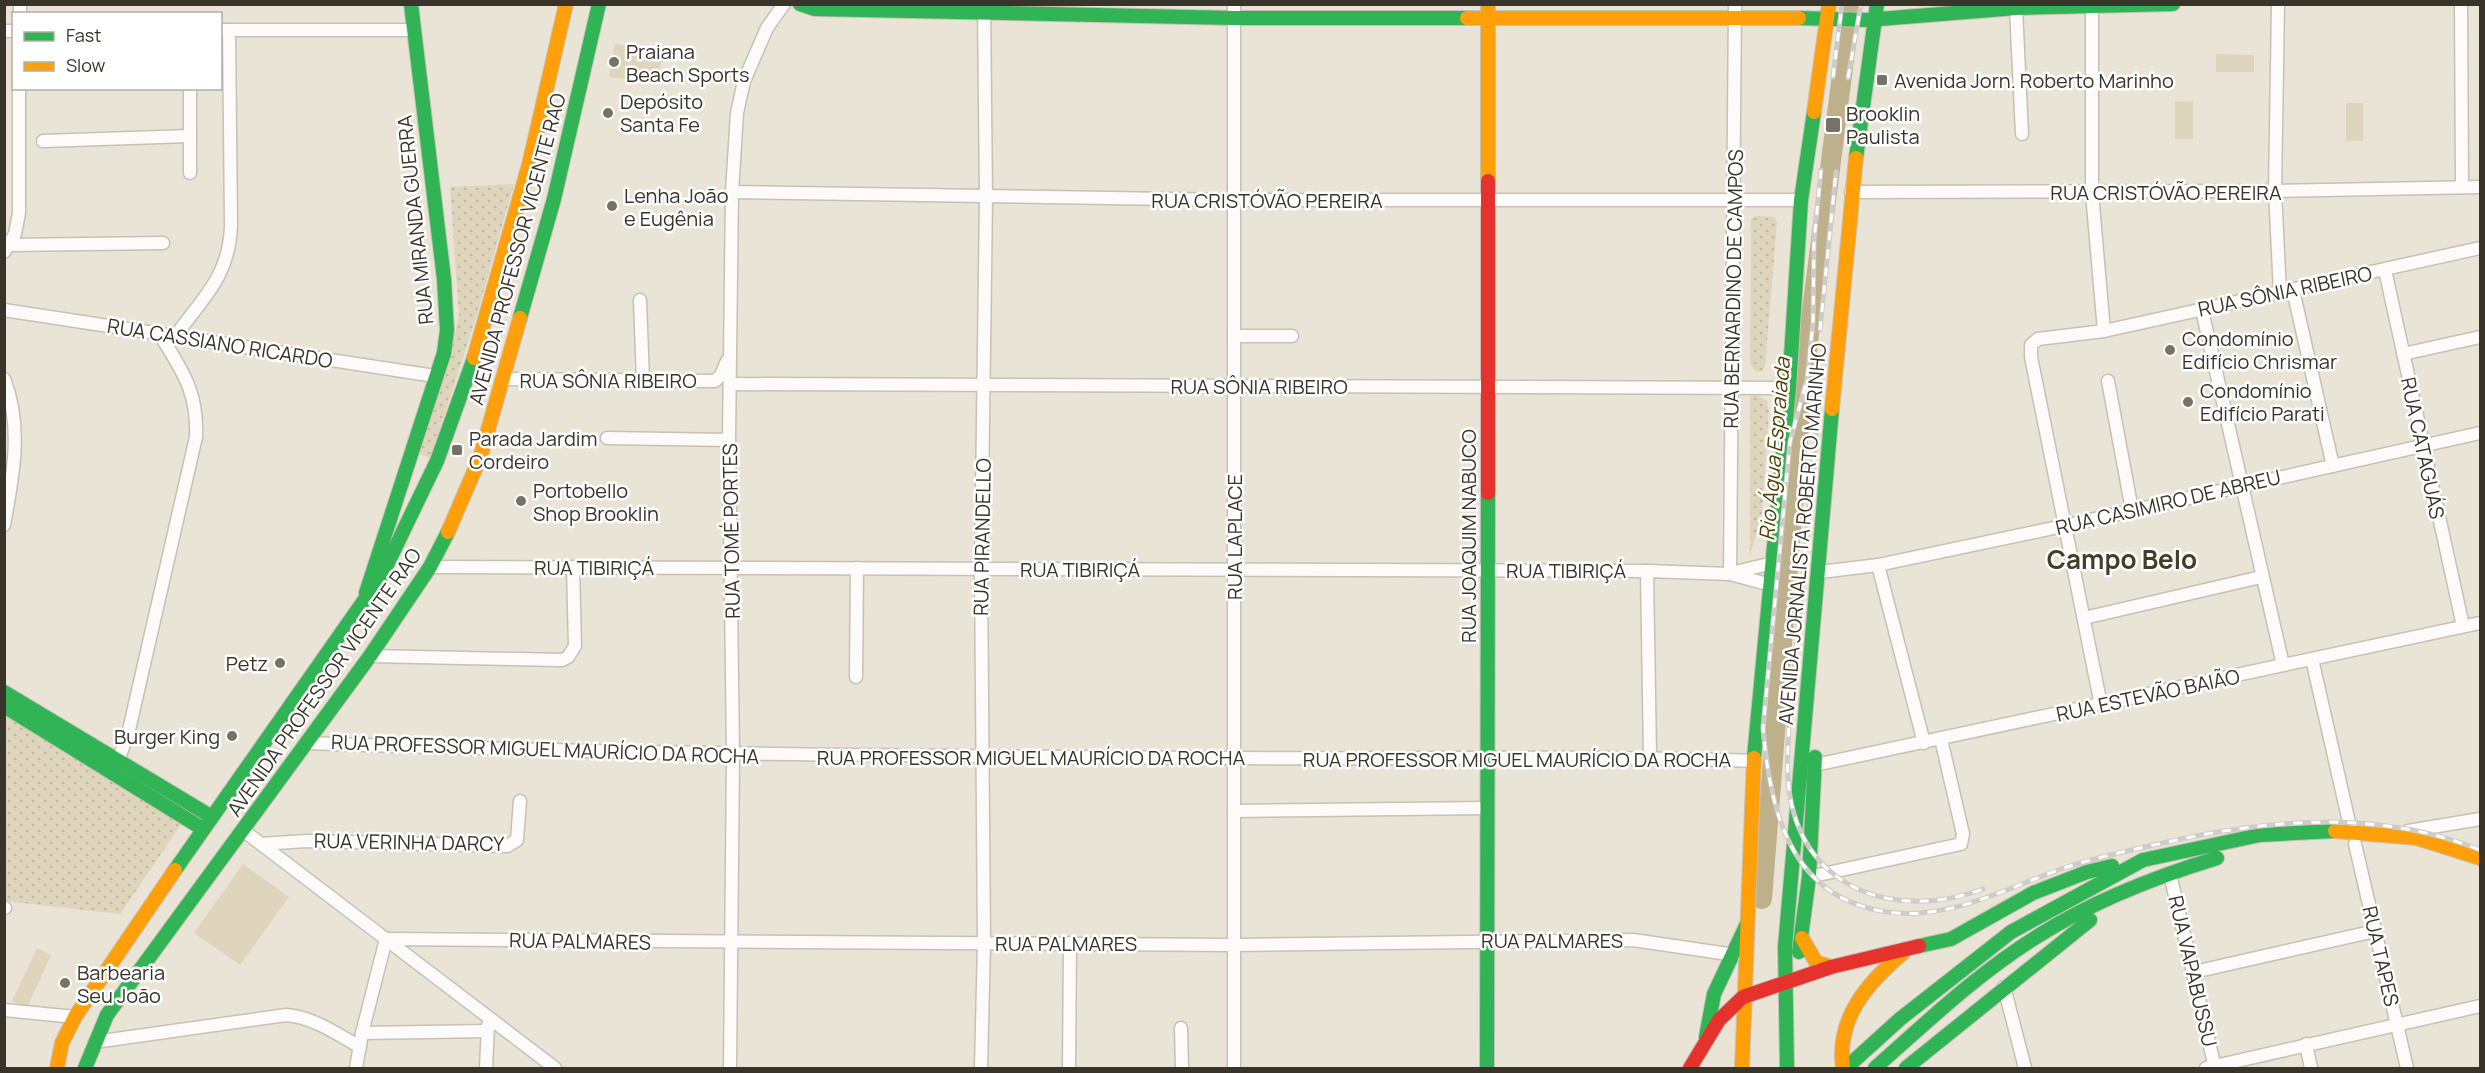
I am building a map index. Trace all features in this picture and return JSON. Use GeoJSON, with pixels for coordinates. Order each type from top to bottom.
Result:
{"type":"FeatureCollection","features":[{"type":"Feature","properties":{"kind":"main road","name":"RUA MIRANDA GUERRA"},"geometry":{"type":"LineString","coordinates":[[364,599],[444,353],[447,330],[411,4]]}},
{"type":"Feature","properties":{"kind":"main road","name":"AVENIDA PROFESSOR VICENTE RAO"},"geometry":{"type":"LineString","coordinates":[[57,1068],[62,1043],[75,1017],[399,545],[436,467],[472,369],[553,75],[566,4]]}},
{"type":"Feature","properties":{"kind":"main road","name":"AVENIDA PROFESSOR VICENTE RAO"},"geometry":{"type":"LineString","coordinates":[[85,1068],[107,1015],[370,656],[430,567],[458,513],[480,458],[554,199],[599,4]]}},
{"type":"Feature","properties":{"kind":"main road"},"geometry":{"type":"LineString","coordinates":[[800,4],[815,9],[1735,10],[1830,20],[1870,20],[2016,8],[2174,4]]}},
{"type":"Feature","properties":{"kind":"main road","name":"AVENIDA JORNALISTA ROBERTO MARINHO"},"geometry":{"type":"LineString","coordinates":[[1738,955],[1747,924],[1754,761],[1789,388],[1801,200],[1830,20],[1829,4]]}},
{"type":"Feature","properties":{"kind":"main road","name":"AVENIDA JORNALISTA ROBERTO MARINHO"},"geometry":{"type":"LineString","coordinates":[[1787,1068],[1785,967],[1812,642],[1820,572],[1851,192],[1870,20],[1877,4]]}},
{"type":"Feature","properties":{"kind":"main road","name":"RUA JOAQUIM NABUCO"},"geometry":{"type":"LineString","coordinates":[[1487,1068],[1488,10]]}},
{"type":"Feature","properties":{"kind":"main road"},"geometry":{"type":"LineString","coordinates":[[1785,967],[1795,963],[1802,939],[1809,877],[1819,662],[1812,642]]}},
{"type":"Feature","properties":{"kind":"main road"},"geometry":{"type":"LineString","coordinates":[[4,692],[212,817]]}},
{"type":"Feature","properties":{"kind":"main road"},"geometry":{"type":"LineString","coordinates":[[4,706],[203,829]]}},
{"type":"Feature","properties":{"kind":"main road"},"geometry":{"type":"LineString","coordinates":[[1690,1068],[1706,1038],[1726,1012],[1743,997],[1831,967],[1951,939],[2033,893],[2087,872],[2260,835],[2351,831],[2389,834],[2442,845],[2481,858]]}},
{"type":"Feature","properties":{"kind":"main road"},"geometry":{"type":"LineString","coordinates":[[1875,1068],[1914,1033],[2018,949],[2056,925],[2126,891],[2219,857],[2261,849],[2326,843],[2355,844],[2403,851]]}},
{"type":"Feature","properties":{"kind":"main road"},"geometry":{"type":"LineString","coordinates":[[2429,857],[2481,874]]}},
{"type":"Feature","properties":{"kind":"main road"},"geometry":{"type":"LineString","coordinates":[[1844,1068],[1900,1019],[2011,932],[2143,860]]}},
{"type":"Feature","properties":{"kind":"main road"},"geometry":{"type":"LineString","coordinates":[[1906,1068],[2126,891]]}},
{"type":"Feature","properties":{"kind":"main road"},"geometry":{"type":"LineString","coordinates":[[1802,939],[1816,962],[1831,967]]}},
{"type":"Feature","properties":{"kind":"main road"},"geometry":{"type":"LineString","coordinates":[[1844,1068],[1841,1049],[1847,1026],[1860,998],[1883,969],[1906,951]]}},
{"type":"Feature","properties":{"kind":"main road"},"geometry":{"type":"LineString","coordinates":[[1738,955],[1743,997],[1742,1068]]}},
{"type":"Feature","properties":{"kind":"main road"},"geometry":{"type":"LineString","coordinates":[[1706,1038],[1705,1024],[1708,1013],[1738,955]]}},
{"type":"Feature","properties":{"kind":"street","name":"RUA TOMÉ PORTES"},"geometry":{"type":"LineString","coordinates":[[730,1068],[729,942],[733,755],[729,440],[732,192],[737,113],[744,81],[766,28],[784,4]]}},
{"type":"Feature","properties":{"kind":"street"},"geometry":{"type":"LineString","coordinates":[[2278,4],[2275,191],[2280,293]]}},
{"type":"Feature","properties":{"kind":"street"},"geometry":{"type":"LineString","coordinates":[[2460,4],[2462,187]]}},
{"type":"Feature","properties":{"kind":"street"},"geometry":{"type":"LineString","coordinates":[[2092,6],[2092,193],[2104,331]]}},
{"type":"Feature","properties":{"kind":"street"},"geometry":{"type":"LineString","coordinates":[[2016,8],[2022,134]]}},
{"type":"Feature","properties":{"kind":"street","name":"RUA PIRANDELLO"},"geometry":{"type":"LineString","coordinates":[[981,1068],[984,943],[980,755],[985,385],[984,9]]}},
{"type":"Feature","properties":{"kind":"street","name":"RUA BERNARDINO DE CAMPOS"},"geometry":{"type":"LineString","coordinates":[[1730,574],[1735,10]]}},
{"type":"Feature","properties":{"kind":"street","name":"RUA LAPLACE"},"geometry":{"type":"LineString","coordinates":[[1234,11],[1234,1068]]}},
{"type":"Feature","properties":{"kind":"street"},"geometry":{"type":"LineString","coordinates":[[176,335],[217,282],[229,251],[231,226],[225,30],[414,30]]}},
{"type":"Feature","properties":{"kind":"street"},"geometry":{"type":"LineString","coordinates":[[19,90],[18,227],[7,249],[163,243]]}},
{"type":"Feature","properties":{"kind":"street"},"geometry":{"type":"LineString","coordinates":[[190,90],[190,173]]}},
{"type":"Feature","properties":{"kind":"street"},"geometry":{"type":"LineString","coordinates":[[43,141],[190,136]]}},
{"type":"Feature","properties":{"kind":"street","name":"RUA CRISTÓVÃO PEREIRA"},"geometry":{"type":"LineString","coordinates":[[1851,192],[2092,193],[2481,187]]}},
{"type":"Feature","properties":{"kind":"street","name":"RUA CRISTÓVÃO PEREIRA"},"geometry":{"type":"LineString","coordinates":[[732,192],[986,198],[1234,200],[1801,200]]}},
{"type":"Feature","properties":{"kind":"street","name":"RUA SÔNIA RIBEIRO"},"geometry":{"type":"LineString","coordinates":[[2063,526],[2031,357],[2031,345],[2038,339],[2104,331],[2481,249]]}},
{"type":"Feature","properties":{"kind":"street","name":"RUA CATAGUÁS"},"geometry":{"type":"LineString","coordinates":[[2385,270],[2463,626]]}},
{"type":"Feature","properties":{"kind":"street"},"geometry":{"type":"LineString","coordinates":[[2293,290],[2333,466]]}},
{"type":"Feature","properties":{"kind":"street"},"geometry":{"type":"LineString","coordinates":[[640,300],[643,381]]}},
{"type":"Feature","properties":{"kind":"street","name":"RUA CASSIANO RICARDO"},"geometry":{"type":"LineString","coordinates":[[4,310],[435,376]]}},
{"type":"Feature","properties":{"kind":"street"},"geometry":{"type":"LineString","coordinates":[[2202,310],[2261,577],[2283,665]]}},
{"type":"Feature","properties":{"kind":"street"},"geometry":{"type":"LineString","coordinates":[[118,761],[129,730],[196,437],[197,415],[189,383],[159,333]]}},
{"type":"Feature","properties":{"kind":"street"},"geometry":{"type":"LineString","coordinates":[[1234,336],[1292,336]]}},
{"type":"Feature","properties":{"kind":"street"},"geometry":{"type":"LineString","coordinates":[[2403,354],[2481,337]]}},
{"type":"Feature","properties":{"kind":"street","name":"RUA SÔNIA RIBEIRO"},"geometry":{"type":"LineString","coordinates":[[504,379],[715,381],[721,375],[731,351]]}},
{"type":"Feature","properties":{"kind":"street"},"geometry":{"type":"LineString","coordinates":[[4,380],[14,410],[16,437],[4,525]]}},
{"type":"Feature","properties":{"kind":"street"},"geometry":{"type":"LineString","coordinates":[[2108,381],[2132,510]]}},
{"type":"Feature","properties":{"kind":"street","name":"RUA SÔNIA RIBEIRO"},"geometry":{"type":"LineString","coordinates":[[730,384],[1789,388]]}},
{"type":"Feature","properties":{"kind":"street","name":"RUA CASIMIRO DE ABREU"},"geometry":{"type":"LineString","coordinates":[[1820,572],[1878,565],[2063,526],[2481,432]]}},
{"type":"Feature","properties":{"kind":"street"},"geometry":{"type":"LineString","coordinates":[[607,438],[729,440]]}},
{"type":"Feature","properties":{"kind":"street"},"geometry":{"type":"LineString","coordinates":[[2063,526],[2102,705]]}},
{"type":"Feature","properties":{"kind":"street","name":"RUA TIBIRIÇÁ"},"geometry":{"type":"LineString","coordinates":[[1730,574],[1773,563]]}},
{"type":"Feature","properties":{"kind":"street"},"geometry":{"type":"LineString","coordinates":[[1878,565],[1924,743]]}},
{"type":"Feature","properties":{"kind":"street","name":"RUA TIBIRIÇÁ"},"geometry":{"type":"LineString","coordinates":[[430,567],[1647,571],[1730,574],[1771,585]]}},
{"type":"Feature","properties":{"kind":"street"},"geometry":{"type":"LineString","coordinates":[[370,656],[562,660],[568,657],[575,646],[573,567]]}},
{"type":"Feature","properties":{"kind":"street"},"geometry":{"type":"LineString","coordinates":[[856,677],[857,568]]}},
{"type":"Feature","properties":{"kind":"street"},"geometry":{"type":"LineString","coordinates":[[1647,571],[1650,757]]}},
{"type":"Feature","properties":{"kind":"street"},"geometry":{"type":"LineString","coordinates":[[2084,618],[2261,577]]}},
{"type":"Feature","properties":{"kind":"street","name":"RUA ESTEVÃO BAIÃO"},"geometry":{"type":"LineString","coordinates":[[1815,765],[2481,623]]}},
{"type":"Feature","properties":{"kind":"street"},"geometry":{"type":"LineString","coordinates":[[2312,659],[2351,831]]}},
{"type":"Feature","properties":{"kind":"street"},"geometry":{"type":"LineString","coordinates":[[1809,877],[1961,844],[1963,834],[1941,739]]}},
{"type":"Feature","properties":{"kind":"street","name":"RUA PROFESSOR MIGUEL MAURÍCIO DA ROCHA"},"geometry":{"type":"LineString","coordinates":[[308,743],[733,755],[1234,758],[1487,756],[1650,757],[1754,761]]}},
{"type":"Feature","properties":{"kind":"street","name":"RUA VERINHA DARCY"},"geometry":{"type":"LineString","coordinates":[[261,844],[306,841],[507,846],[518,840],[520,801]]}},
{"type":"Feature","properties":{"kind":"street"},"geometry":{"type":"LineString","coordinates":[[1234,812],[1487,808]]}},
{"type":"Feature","properties":{"kind":"street"},"geometry":{"type":"LineString","coordinates":[[2389,834],[2481,819]]}},
{"type":"Feature","properties":{"kind":"street"},"geometry":{"type":"LineString","coordinates":[[244,831],[386,939],[488,1024],[555,1068]]}},
{"type":"Feature","properties":{"kind":"street","name":"RUA TAPES"},"geometry":{"type":"LineString","coordinates":[[2355,844],[2407,1068]]}},
{"type":"Feature","properties":{"kind":"street","name":"RUA VAPABUSSU"},"geometry":{"type":"LineString","coordinates":[[2170,874],[2194,972],[2212,1068]]}},
{"type":"Feature","properties":{"kind":"street"},"geometry":{"type":"LineString","coordinates":[[2194,972],[2375,931]]}},
{"type":"Feature","properties":{"kind":"street"},"geometry":{"type":"LineString","coordinates":[[356,1068],[362,1033],[386,939]]}},
{"type":"Feature","properties":{"kind":"street","name":"RUA PALMARES"},"geometry":{"type":"LineString","coordinates":[[386,939],[1234,945],[1487,940],[1633,940],[1738,955]]}},
{"type":"Feature","properties":{"kind":"street"},"geometry":{"type":"LineString","coordinates":[[1069,1068],[1070,943]]}},
{"type":"Feature","properties":{"kind":"street"},"geometry":{"type":"LineString","coordinates":[[2004,987],[2025,1068]]}},
{"type":"Feature","properties":{"kind":"street"},"geometry":{"type":"LineString","coordinates":[[2212,1068],[2306,1044],[2481,1006]]}},
{"type":"Feature","properties":{"kind":"street"},"geometry":{"type":"LineString","coordinates":[[4,1010],[75,1017]]}},
{"type":"Feature","properties":{"kind":"street"},"geometry":{"type":"LineString","coordinates":[[95,1042],[286,1015],[299,1016],[314,1022],[360,1047]]}},
{"type":"Feature","properties":{"kind":"street"},"geometry":{"type":"LineString","coordinates":[[362,1033],[488,1024]]}},
{"type":"Feature","properties":{"kind":"street"},"geometry":{"type":"LineString","coordinates":[[486,1068],[488,1024]]}},
{"type":"Feature","properties":{"kind":"street"},"geometry":{"type":"LineString","coordinates":[[1181,1028],[1182,1068]]}},
{"type":"Feature","properties":{"kind":"street"},"geometry":{"type":"LineString","coordinates":[[2306,1044],[2311,1068]]}},
{"type":"Feature","properties":{"kind":"shaded area"},"geometry":{"type":"Polygon","coordinates":[[[615,44],[664,50],[657,83],[609,77],[615,44]]]}},
{"type":"Feature","properties":{"kind":"shaded area"},"geometry":{"type":"Polygon","coordinates":[[[2216,54],[2254,55],[2254,72],[2216,72],[2216,54]]]}},
{"type":"Feature","properties":{"kind":"shaded area"},"geometry":{"type":"Polygon","coordinates":[[[2175,101],[2193,102],[2193,139],[2175,139],[2175,101]]]}},
{"type":"Feature","properties":{"kind":"shaded area"},"geometry":{"type":"Polygon","coordinates":[[[2346,103],[2363,103],[2363,141],[2346,141],[2346,103]]]}},
{"type":"Feature","properties":{"kind":"shaded area"},"geometry":{"type":"Polygon","coordinates":[[[514,184],[475,321],[430,458],[416,453],[451,351],[459,316],[450,187],[514,184]]]}},
{"type":"Feature","properties":{"kind":"shaded area"},"geometry":{"type":"Polygon","coordinates":[[[1774,217],[1777,222],[1765,366],[1762,371],[1755,371],[1750,364],[1751,218],[1774,217]]]}},
{"type":"Feature","properties":{"kind":"shaded area"},"geometry":{"type":"Polygon","coordinates":[[[1757,395],[1767,401],[1769,412],[1762,514],[1750,555],[1750,396],[1757,395]]]}},
{"type":"Feature","properties":{"kind":"shaded area"},"geometry":{"type":"Polygon","coordinates":[[[4,715],[185,819],[120,914],[5,901],[4,715]]]}},
{"type":"Feature","properties":{"kind":"shaded area"},"geometry":{"type":"Polygon","coordinates":[[[243,864],[289,897],[240,965],[194,933],[243,864]]]}},
{"type":"Feature","properties":{"kind":"shaded area"},"geometry":{"type":"Polygon","coordinates":[[[37,948],[51,955],[27,1008],[12,1001],[37,948]]]}},
{"type":"Feature","properties":{"kind":"waterway","name":"Rio Água Espraiada"},"geometry":{"type":"LineString","coordinates":[[1762,899],[1802,389],[1851,4]]}},
{"type":"Feature","properties":{"kind":"railway"},"geometry":{"type":"LineString","coordinates":[[1833,77],[1842,4]]}},
{"type":"Feature","properties":{"kind":"railway"},"geometry":{"type":"LineString","coordinates":[[1848,78],[1861,4]]}},
{"type":"Feature","properties":{"kind":"railway"},"geometry":{"type":"LineString","coordinates":[[1821,170],[1814,241],[1813,323],[1807,379],[1790,442],[1763,728],[1766,759],[1780,819],[1791,846],[1807,870],[1828,889],[1855,904],[1888,912],[1911,913],[1957,907],[2067,867],[2103,857],[2243,828],[2323,822],[2363,823],[2402,828],[2441,837],[2480,850]]}},
{"type":"Feature","properties":{"kind":"railway"},"geometry":{"type":"LineString","coordinates":[[1820,330],[1836,172]]}},
{"type":"Feature","properties":{"kind":"railway"},"geometry":{"type":"LineString","coordinates":[[1816,369],[1816,439],[1789,722],[1788,777],[1790,796],[1799,829],[1815,856],[1836,876],[1861,890],[1890,899],[1920,901],[1952,898],[1983,889]]}},
{"type":"Feature","properties":{"kind":"traffic: fast"},"geometry":{"type":"LineString","coordinates":[[366,593],[444,353],[447,330],[444,279],[411,4]]}},
{"type":"Feature","properties":{"kind":"traffic: fast"},"geometry":{"type":"LineString","coordinates":[[520,318],[554,199],[599,4]]}},
{"type":"Feature","properties":{"kind":"traffic: fast"},"geometry":{"type":"LineString","coordinates":[[800,4],[815,9],[1234,18],[1467,18]]}},
{"type":"Feature","properties":{"kind":"traffic: fast"},"geometry":{"type":"LineString","coordinates":[[1856,158],[1877,4]]}},
{"type":"Feature","properties":{"kind":"traffic: fast"},"geometry":{"type":"LineString","coordinates":[[1799,18],[1867,20],[2016,8],[2173,4]]}},
{"type":"Feature","properties":{"kind":"traffic: fast"},"geometry":{"type":"LineString","coordinates":[[1754,758],[1789,388],[1801,200],[1814,112]]}},
{"type":"Feature","properties":{"kind":"traffic: fast"},"geometry":{"type":"LineString","coordinates":[[175,870],[382,575],[437,461],[474,358]]}},
{"type":"Feature","properties":{"kind":"traffic: fast"},"geometry":{"type":"LineString","coordinates":[[1787,1068],[1785,947],[1832,409]]}},
{"type":"Feature","properties":{"kind":"traffic: fast"},"geometry":{"type":"LineString","coordinates":[[1487,1068],[1488,493]]}},
{"type":"Feature","properties":{"kind":"traffic: fast"},"geometry":{"type":"LineString","coordinates":[[85,1068],[107,1015],[370,656],[430,567],[448,532]]}},
{"type":"Feature","properties":{"kind":"traffic: fast"},"geometry":{"type":"LineString","coordinates":[[4,692],[212,817]]}},
{"type":"Feature","properties":{"kind":"traffic: fast"},"geometry":{"type":"LineString","coordinates":[[4,706],[203,829]]}},
{"type":"Feature","properties":{"kind":"traffic: fast"},"geometry":{"type":"LineString","coordinates":[[1799,952],[1809,877],[1815,757]]}},
{"type":"Feature","properties":{"kind":"traffic: fast"},"geometry":{"type":"LineString","coordinates":[[1846,1068],[1900,1019],[2011,932],[2143,860],[2260,835],[2335,831]]}},
{"type":"Feature","properties":{"kind":"traffic: fast"},"geometry":{"type":"LineString","coordinates":[[1875,1068],[1974,982],[2016,950],[2059,923],[2125,891],[2217,858]]}},
{"type":"Feature","properties":{"kind":"traffic: fast"},"geometry":{"type":"LineString","coordinates":[[1919,946],[1951,939],[2033,893],[2087,872],[2112,866]]}},
{"type":"Feature","properties":{"kind":"traffic: fast"},"geometry":{"type":"LineString","coordinates":[[1906,1068],[2090,920]]}},
{"type":"Feature","properties":{"kind":"traffic: fast"},"geometry":{"type":"LineString","coordinates":[[1706,1037],[1714,994],[1747,924]]}},
{"type":"Feature","properties":{"kind":"traffic: slow"},"geometry":{"type":"LineString","coordinates":[[474,358],[529,165],[566,4]]}},
{"type":"Feature","properties":{"kind":"traffic: slow"},"geometry":{"type":"LineString","coordinates":[[1488,4],[1488,181]]}},
{"type":"Feature","properties":{"kind":"traffic: slow"},"geometry":{"type":"LineString","coordinates":[[1814,112],[1829,4]]}},
{"type":"Feature","properties":{"kind":"traffic: slow"},"geometry":{"type":"LineString","coordinates":[[1467,18],[1799,18]]}},
{"type":"Feature","properties":{"kind":"traffic: slow"},"geometry":{"type":"LineString","coordinates":[[1832,409],[1856,158]]}},
{"type":"Feature","properties":{"kind":"traffic: slow"},"geometry":{"type":"LineString","coordinates":[[448,532],[480,458],[520,318]]}},
{"type":"Feature","properties":{"kind":"traffic: slow"},"geometry":{"type":"LineString","coordinates":[[1742,1068],[1754,758]]}},
{"type":"Feature","properties":{"kind":"traffic: slow"},"geometry":{"type":"LineString","coordinates":[[2335,831],[2417,838],[2480,858]]}},
{"type":"Feature","properties":{"kind":"traffic: slow"},"geometry":{"type":"LineString","coordinates":[[57,1068],[62,1043],[75,1017],[175,870]]}},
{"type":"Feature","properties":{"kind":"traffic: slow"},"geometry":{"type":"LineString","coordinates":[[1802,938],[1816,962],[1831,967]]}},
{"type":"Feature","properties":{"kind":"traffic: slow"},"geometry":{"type":"LineString","coordinates":[[1843,1068],[1842,1050],[1849,1018],[1866,990],[1903,953]]}},
{"type":"Feature","properties":{"kind":"traffic: jam"},"geometry":{"type":"LineString","coordinates":[[1488,181],[1488,493]]}},
{"type":"Feature","properties":{"kind":"traffic: jam"},"geometry":{"type":"LineString","coordinates":[[1690,1068],[1719,1020],[1743,997],[1831,967],[1919,946]]}},
{"type":"Feature","properties":{"kind":"place","name":"Praiana Beach Sports"},"geometry":{"type":"Point","coordinates":[614,62]}},
{"type":"Feature","properties":{"kind":"place","name":"Avenida Jorn. Roberto Marinho"},"geometry":{"type":"Point","coordinates":[1882,80]}},
{"type":"Feature","properties":{"kind":"place","name":"Depósito Santa Fe"},"geometry":{"type":"Point","coordinates":[608,113]}},
{"type":"Feature","properties":{"kind":"place","name":"Brooklin Paulista"},"geometry":{"type":"Point","coordinates":[1833,125]}},
{"type":"Feature","properties":{"kind":"place","name":"Lenha João e Eugênia"},"geometry":{"type":"Point","coordinates":[612,206]}},
{"type":"Feature","properties":{"kind":"place","name":"Condomínio Edifício Chrismar"},"geometry":{"type":"Point","coordinates":[2170,350]}},
{"type":"Feature","properties":{"kind":"place","name":"Condomínio Edifício Parati"},"geometry":{"type":"Point","coordinates":[2188,402]}},
{"type":"Feature","properties":{"kind":"place","name":"Parada Jardim Cordeiro"},"geometry":{"type":"Point","coordinates":[457,450]}},
{"type":"Feature","properties":{"kind":"place","name":"Portobello Shop Brooklin"},"geometry":{"type":"Point","coordinates":[521,501]}},
{"type":"Feature","properties":{"kind":"place","name":"Petz"},"geometry":{"type":"Point","coordinates":[280,663]}},
{"type":"Feature","properties":{"kind":"place","name":"Burger King"},"geometry":{"type":"Point","coordinates":[232,736]}},
{"type":"Feature","properties":{"kind":"place","name":"Barbearia Seu João"},"geometry":{"type":"Point","coordinates":[65,983]}},
{"type":"Feature","properties":{"kind":"district","name":"Campo Belo"},"geometry":{"type":"Point","coordinates":[2122,559]}}]}
